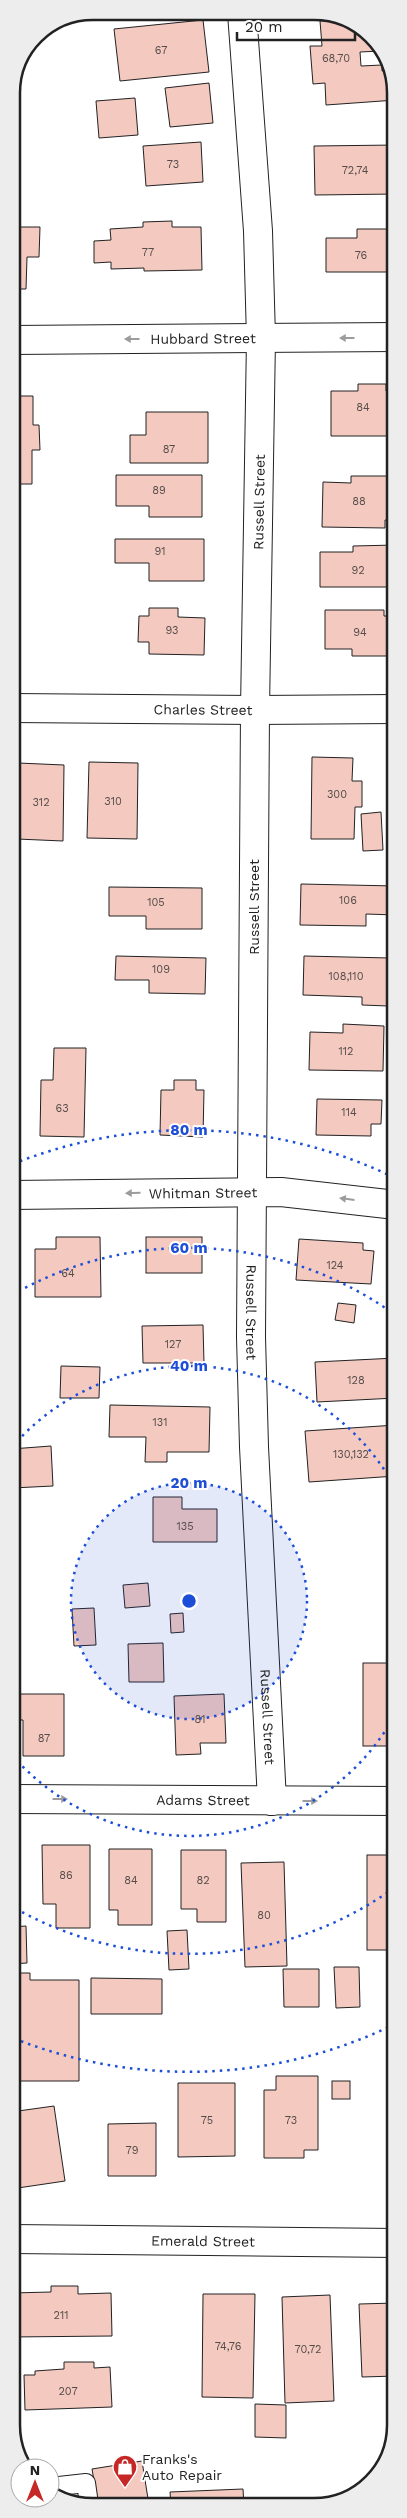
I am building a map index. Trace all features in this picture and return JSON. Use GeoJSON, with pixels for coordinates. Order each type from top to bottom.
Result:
{"type":"FeatureCollection","features":[{"type":"Feature","properties":{"kind":"street","name":"Russell Street"},"geometry":{"type":"LineString","coordinates":[[243,20],[258,221],[261,338],[255,710],[252,1192],[254,1447],[272,1801]]}},
{"type":"Feature","properties":{"kind":"street","name":"Hubbard Street"},"geometry":{"type":"LineString","coordinates":[[20,340],[387,338]]}},
{"type":"Feature","properties":{"kind":"street","name":"Charles Street"},"geometry":{"type":"LineString","coordinates":[[20,708],[387,709]]}},
{"type":"Feature","properties":{"kind":"street","name":"Whitman Street"},"geometry":{"type":"LineString","coordinates":[[20,1195],[252,1192],[299,1194],[387,1204]]}},
{"type":"Feature","properties":{"kind":"street","name":"Adams Street"},"geometry":{"type":"LineString","coordinates":[[20,1799],[387,1801]]}},
{"type":"Feature","properties":{"kind":"street","name":"Emerald Street"},"geometry":{"type":"LineString","coordinates":[[20,2239],[387,2243]]}},
{"type":"Feature","properties":{"kind":"lane"},"geometry":{"type":"LineString","coordinates":[[60,2486],[86,2483],[88,2498]]}},
{"type":"Feature","properties":{"kind":"building"},"geometry":{"type":"Polygon","coordinates":[[[203,20],[209,72],[120,81],[114,29],[203,20]]]}},
{"type":"Feature","properties":{"kind":"building"},"geometry":{"type":"Polygon","coordinates":[[[320,21],[346,28],[366,41],[373,51],[360,52],[361,66],[381,65],[386,79],[387,101],[326,105],[325,83],[313,84],[310,46],[322,46],[320,21]]]}},
{"type":"Feature","properties":{"kind":"building"},"geometry":{"type":"Polygon","coordinates":[[[209,83],[213,123],[170,127],[165,88],[209,83]]]}},
{"type":"Feature","properties":{"kind":"building"},"geometry":{"type":"Polygon","coordinates":[[[135,98],[138,135],[99,138],[96,101],[135,98]]]}},
{"type":"Feature","properties":{"kind":"building"},"geometry":{"type":"Polygon","coordinates":[[[201,142],[203,182],[146,186],[143,146],[201,142]]]}},
{"type":"Feature","properties":{"kind":"building"},"geometry":{"type":"Polygon","coordinates":[[[387,145],[387,194],[315,195],[314,146],[387,145]]]}},
{"type":"Feature","properties":{"kind":"building"},"geometry":{"type":"Polygon","coordinates":[[[172,221],[172,227],[201,227],[202,270],[144,271],[144,268],[111,269],[111,262],[94,263],[94,241],[111,240],[110,229],[143,227],[143,222],[172,221]]]}},
{"type":"Feature","properties":{"kind":"building"},"geometry":{"type":"Polygon","coordinates":[[[20,227],[40,227],[39,257],[27,257],[26,289],[20,289],[20,227]]]}},
{"type":"Feature","properties":{"kind":"building"},"geometry":{"type":"Polygon","coordinates":[[[357,229],[387,229],[387,272],[326,272],[326,238],[357,238],[357,229]]]}},
{"type":"Feature","properties":{"kind":"building"},"geometry":{"type":"Polygon","coordinates":[[[358,384],[386,384],[387,436],[331,436],[331,391],[358,391],[358,384]]]}},
{"type":"Feature","properties":{"kind":"building"},"geometry":{"type":"Polygon","coordinates":[[[20,396],[33,396],[33,425],[39,425],[40,450],[32,450],[32,484],[20,484],[20,396]]]}},
{"type":"Feature","properties":{"kind":"building"},"geometry":{"type":"Polygon","coordinates":[[[146,412],[208,412],[208,463],[130,463],[130,435],[146,435],[146,412]]]}},
{"type":"Feature","properties":{"kind":"building"},"geometry":{"type":"Polygon","coordinates":[[[116,475],[202,475],[202,517],[149,517],[149,506],[116,506],[116,475]]]}},
{"type":"Feature","properties":{"kind":"building"},"geometry":{"type":"Polygon","coordinates":[[[351,476],[387,476],[387,520],[385,520],[385,528],[322,527],[323,482],[351,483],[351,476]]]}},
{"type":"Feature","properties":{"kind":"building"},"geometry":{"type":"Polygon","coordinates":[[[115,539],[204,539],[204,581],[149,581],[149,563],[115,563],[115,539]]]}},
{"type":"Feature","properties":{"kind":"building"},"geometry":{"type":"Polygon","coordinates":[[[387,545],[387,587],[320,587],[320,552],[353,552],[353,546],[387,545]]]}},
{"type":"Feature","properties":{"kind":"building"},"geometry":{"type":"Polygon","coordinates":[[[149,608],[178,608],[178,617],[205,618],[204,655],[149,654],[149,642],[138,642],[139,616],[149,616],[149,608]]]}},
{"type":"Feature","properties":{"kind":"building"},"geometry":{"type":"Polygon","coordinates":[[[325,610],[384,610],[384,616],[387,616],[387,656],[352,656],[352,649],[325,649],[325,610]]]}},
{"type":"Feature","properties":{"kind":"building"},"geometry":{"type":"Polygon","coordinates":[[[312,757],[353,758],[352,781],[362,781],[362,807],[355,807],[354,839],[311,839],[312,757]]]}},
{"type":"Feature","properties":{"kind":"building"},"geometry":{"type":"Polygon","coordinates":[[[89,762],[138,763],[137,839],[87,838],[89,762]]]}},
{"type":"Feature","properties":{"kind":"building"},"geometry":{"type":"Polygon","coordinates":[[[20,763],[64,765],[63,841],[20,839],[20,763]]]}},
{"type":"Feature","properties":{"kind":"building"},"geometry":{"type":"Polygon","coordinates":[[[381,812],[383,850],[363,851],[361,814],[381,812]]]}},
{"type":"Feature","properties":{"kind":"building"},"geometry":{"type":"Polygon","coordinates":[[[301,884],[387,886],[387,915],[366,914],[366,926],[300,925],[301,884]]]}},
{"type":"Feature","properties":{"kind":"building"},"geometry":{"type":"Polygon","coordinates":[[[109,887],[202,888],[202,929],[146,929],[146,916],[109,916],[109,887]]]}},
{"type":"Feature","properties":{"kind":"building"},"geometry":{"type":"Polygon","coordinates":[[[116,956],[206,958],[205,994],[149,993],[149,980],[115,980],[116,956]]]}},
{"type":"Feature","properties":{"kind":"building"},"geometry":{"type":"Polygon","coordinates":[[[304,956],[387,958],[387,1006],[362,1005],[362,997],[303,995],[304,956]]]}},
{"type":"Feature","properties":{"kind":"building"},"geometry":{"type":"Polygon","coordinates":[[[343,1024],[384,1026],[383,1071],[309,1070],[310,1032],[343,1033],[343,1024]]]}},
{"type":"Feature","properties":{"kind":"building"},"geometry":{"type":"Polygon","coordinates":[[[54,1048],[86,1048],[84,1137],[40,1136],[41,1080],[53,1080],[54,1048]]]}},
{"type":"Feature","properties":{"kind":"building"},"geometry":{"type":"Polygon","coordinates":[[[174,1080],[196,1080],[196,1090],[204,1090],[203,1137],[160,1135],[161,1090],[174,1090],[174,1080]]]}},
{"type":"Feature","properties":{"kind":"building"},"geometry":{"type":"Polygon","coordinates":[[[317,1099],[382,1100],[381,1124],[371,1124],[371,1136],[316,1135],[317,1099]]]}},
{"type":"Feature","properties":{"kind":"building"},"geometry":{"type":"Polygon","coordinates":[[[56,1237],[100,1237],[101,1297],[35,1297],[35,1249],[56,1249],[56,1237]]]}},
{"type":"Feature","properties":{"kind":"building"},"geometry":{"type":"Polygon","coordinates":[[[146,1237],[202,1237],[202,1273],[146,1273],[146,1237]]]}},
{"type":"Feature","properties":{"kind":"building"},"geometry":{"type":"Polygon","coordinates":[[[299,1239],[363,1243],[363,1250],[374,1251],[371,1284],[296,1280],[299,1239]]]}},
{"type":"Feature","properties":{"kind":"building"},"geometry":{"type":"Polygon","coordinates":[[[338,1303],[356,1305],[354,1323],[335,1320],[338,1303]]]}},
{"type":"Feature","properties":{"kind":"building"},"geometry":{"type":"Polygon","coordinates":[[[203,1325],[204,1363],[143,1363],[142,1326],[203,1325]]]}},
{"type":"Feature","properties":{"kind":"building"},"geometry":{"type":"Polygon","coordinates":[[[387,1358],[387,1398],[317,1402],[315,1362],[387,1358]]]}},
{"type":"Feature","properties":{"kind":"building"},"geometry":{"type":"Polygon","coordinates":[[[61,1366],[100,1367],[99,1398],[60,1398],[61,1366]]]}},
{"type":"Feature","properties":{"kind":"building"},"geometry":{"type":"Polygon","coordinates":[[[110,1405],[210,1407],[209,1452],[167,1452],[167,1462],[145,1462],[146,1437],[109,1437],[110,1405]]]}},
{"type":"Feature","properties":{"kind":"building"},"geometry":{"type":"Polygon","coordinates":[[[387,1426],[387,1477],[309,1482],[305,1431],[387,1426]]]}},
{"type":"Feature","properties":{"kind":"building"},"geometry":{"type":"Polygon","coordinates":[[[51,1446],[53,1486],[20,1488],[20,1448],[51,1446]]]}},
{"type":"Feature","properties":{"kind":"building"},"geometry":{"type":"Polygon","coordinates":[[[153,1497],[182,1497],[182,1509],[217,1509],[217,1542],[153,1542],[153,1497]]]}},
{"type":"Feature","properties":{"kind":"building"},"geometry":{"type":"Polygon","coordinates":[[[148,1583],[150,1606],[125,1608],[123,1585],[148,1583]]]}},
{"type":"Feature","properties":{"kind":"building"},"geometry":{"type":"Polygon","coordinates":[[[94,1608],[96,1645],[74,1646],[72,1609],[94,1608]]]}},
{"type":"Feature","properties":{"kind":"building"},"geometry":{"type":"Polygon","coordinates":[[[183,1613],[184,1632],[171,1633],[170,1614],[183,1613]]]}},
{"type":"Feature","properties":{"kind":"building"},"geometry":{"type":"Polygon","coordinates":[[[163,1643],[164,1682],[129,1682],[128,1644],[163,1643]]]}},
{"type":"Feature","properties":{"kind":"building"},"geometry":{"type":"Polygon","coordinates":[[[363,1663],[387,1663],[387,1746],[363,1746],[363,1663]]]}},
{"type":"Feature","properties":{"kind":"building"},"geometry":{"type":"Polygon","coordinates":[[[20,1694],[64,1694],[64,1756],[23,1756],[23,1720],[20,1720],[20,1694]]]}},
{"type":"Feature","properties":{"kind":"building"},"geometry":{"type":"Polygon","coordinates":[[[224,1694],[226,1743],[200,1743],[201,1754],[176,1755],[174,1696],[224,1694]]]}},
{"type":"Feature","properties":{"kind":"building"},"geometry":{"type":"Polygon","coordinates":[[[42,1845],[90,1845],[90,1928],[56,1928],[56,1904],[43,1904],[42,1845]]]}},
{"type":"Feature","properties":{"kind":"building"},"geometry":{"type":"Polygon","coordinates":[[[109,1849],[152,1849],[152,1925],[118,1925],[118,1910],[109,1910],[109,1849]]]}},
{"type":"Feature","properties":{"kind":"building"},"geometry":{"type":"Polygon","coordinates":[[[181,1850],[226,1850],[226,1922],[197,1922],[197,1909],[181,1909],[181,1850]]]}},
{"type":"Feature","properties":{"kind":"building"},"geometry":{"type":"Polygon","coordinates":[[[367,1855],[387,1855],[387,1950],[367,1950],[367,1855]]]}},
{"type":"Feature","properties":{"kind":"building"},"geometry":{"type":"Polygon","coordinates":[[[284,1862],[287,1966],[245,1967],[241,1863],[284,1862]]]}},
{"type":"Feature","properties":{"kind":"building"},"geometry":{"type":"Polygon","coordinates":[[[20,1926],[26,1926],[27,1963],[20,1963],[20,1926]]]}},
{"type":"Feature","properties":{"kind":"building"},"geometry":{"type":"Polygon","coordinates":[[[187,1930],[189,1969],[169,1970],[167,1931],[187,1930]]]}},
{"type":"Feature","properties":{"kind":"building"},"geometry":{"type":"Polygon","coordinates":[[[334,1967],[359,1967],[360,2007],[336,2008],[334,1967]]]}},
{"type":"Feature","properties":{"kind":"building"},"geometry":{"type":"Polygon","coordinates":[[[283,1969],[319,1969],[319,2007],[284,2007],[283,1969]]]}},
{"type":"Feature","properties":{"kind":"building"},"geometry":{"type":"Polygon","coordinates":[[[20,1973],[30,1973],[30,1980],[79,1980],[79,2081],[20,2081],[20,1973]]]}},
{"type":"Feature","properties":{"kind":"building"},"geometry":{"type":"Polygon","coordinates":[[[91,1978],[162,1979],[162,2014],[91,2014],[91,1978]]]}},
{"type":"Feature","properties":{"kind":"building"},"geometry":{"type":"Polygon","coordinates":[[[276,2076],[318,2076],[318,2150],[304,2150],[304,2158],[264,2158],[264,2090],[276,2090],[276,2076]]]}},
{"type":"Feature","properties":{"kind":"building"},"geometry":{"type":"Polygon","coordinates":[[[332,2081],[350,2081],[350,2099],[332,2099],[332,2081]]]}},
{"type":"Feature","properties":{"kind":"building"},"geometry":{"type":"Polygon","coordinates":[[[178,2083],[235,2083],[235,2156],[178,2157],[178,2083]]]}},
{"type":"Feature","properties":{"kind":"building"},"geometry":{"type":"Polygon","coordinates":[[[54,2106],[65,2181],[20,2188],[20,2111],[54,2106]]]}},
{"type":"Feature","properties":{"kind":"building"},"geometry":{"type":"Polygon","coordinates":[[[156,2123],[156,2176],[108,2176],[108,2124],[156,2123]]]}},
{"type":"Feature","properties":{"kind":"building"},"geometry":{"type":"Polygon","coordinates":[[[51,2286],[78,2286],[78,2294],[111,2293],[112,2336],[20,2337],[20,2293],[51,2292],[51,2286]]]}},
{"type":"Feature","properties":{"kind":"building"},"geometry":{"type":"Polygon","coordinates":[[[203,2294],[255,2294],[253,2398],[202,2397],[203,2294]]]}},
{"type":"Feature","properties":{"kind":"building"},"geometry":{"type":"Polygon","coordinates":[[[330,2295],[334,2401],[285,2403],[282,2297],[330,2295]]]}},
{"type":"Feature","properties":{"kind":"building"},"geometry":{"type":"Polygon","coordinates":[[[387,2303],[387,2376],[362,2377],[359,2304],[387,2303]]]}},
{"type":"Feature","properties":{"kind":"building"},"geometry":{"type":"Polygon","coordinates":[[[64,2362],[94,2362],[94,2368],[110,2367],[112,2407],[25,2410],[24,2375],[35,2375],[35,2371],[64,2369],[64,2362]]]}},
{"type":"Feature","properties":{"kind":"building"},"geometry":{"type":"Polygon","coordinates":[[[255,2404],[286,2405],[286,2438],[255,2437],[255,2404]]]}},
{"type":"Feature","properties":{"kind":"building"},"geometry":{"type":"Polygon","coordinates":[[[142,2461],[148,2498],[97,2498],[92,2469],[142,2461]]]}},
{"type":"Feature","properties":{"kind":"building"},"geometry":{"type":"Polygon","coordinates":[[[243,2489],[244,2498],[170,2498],[170,2492],[243,2489]]]}},
{"type":"Feature","properties":{"kind":"place","name":"Franks's Auto Repair"},"geometry":{"type":"Point","coordinates":[125,2488]}}]}
